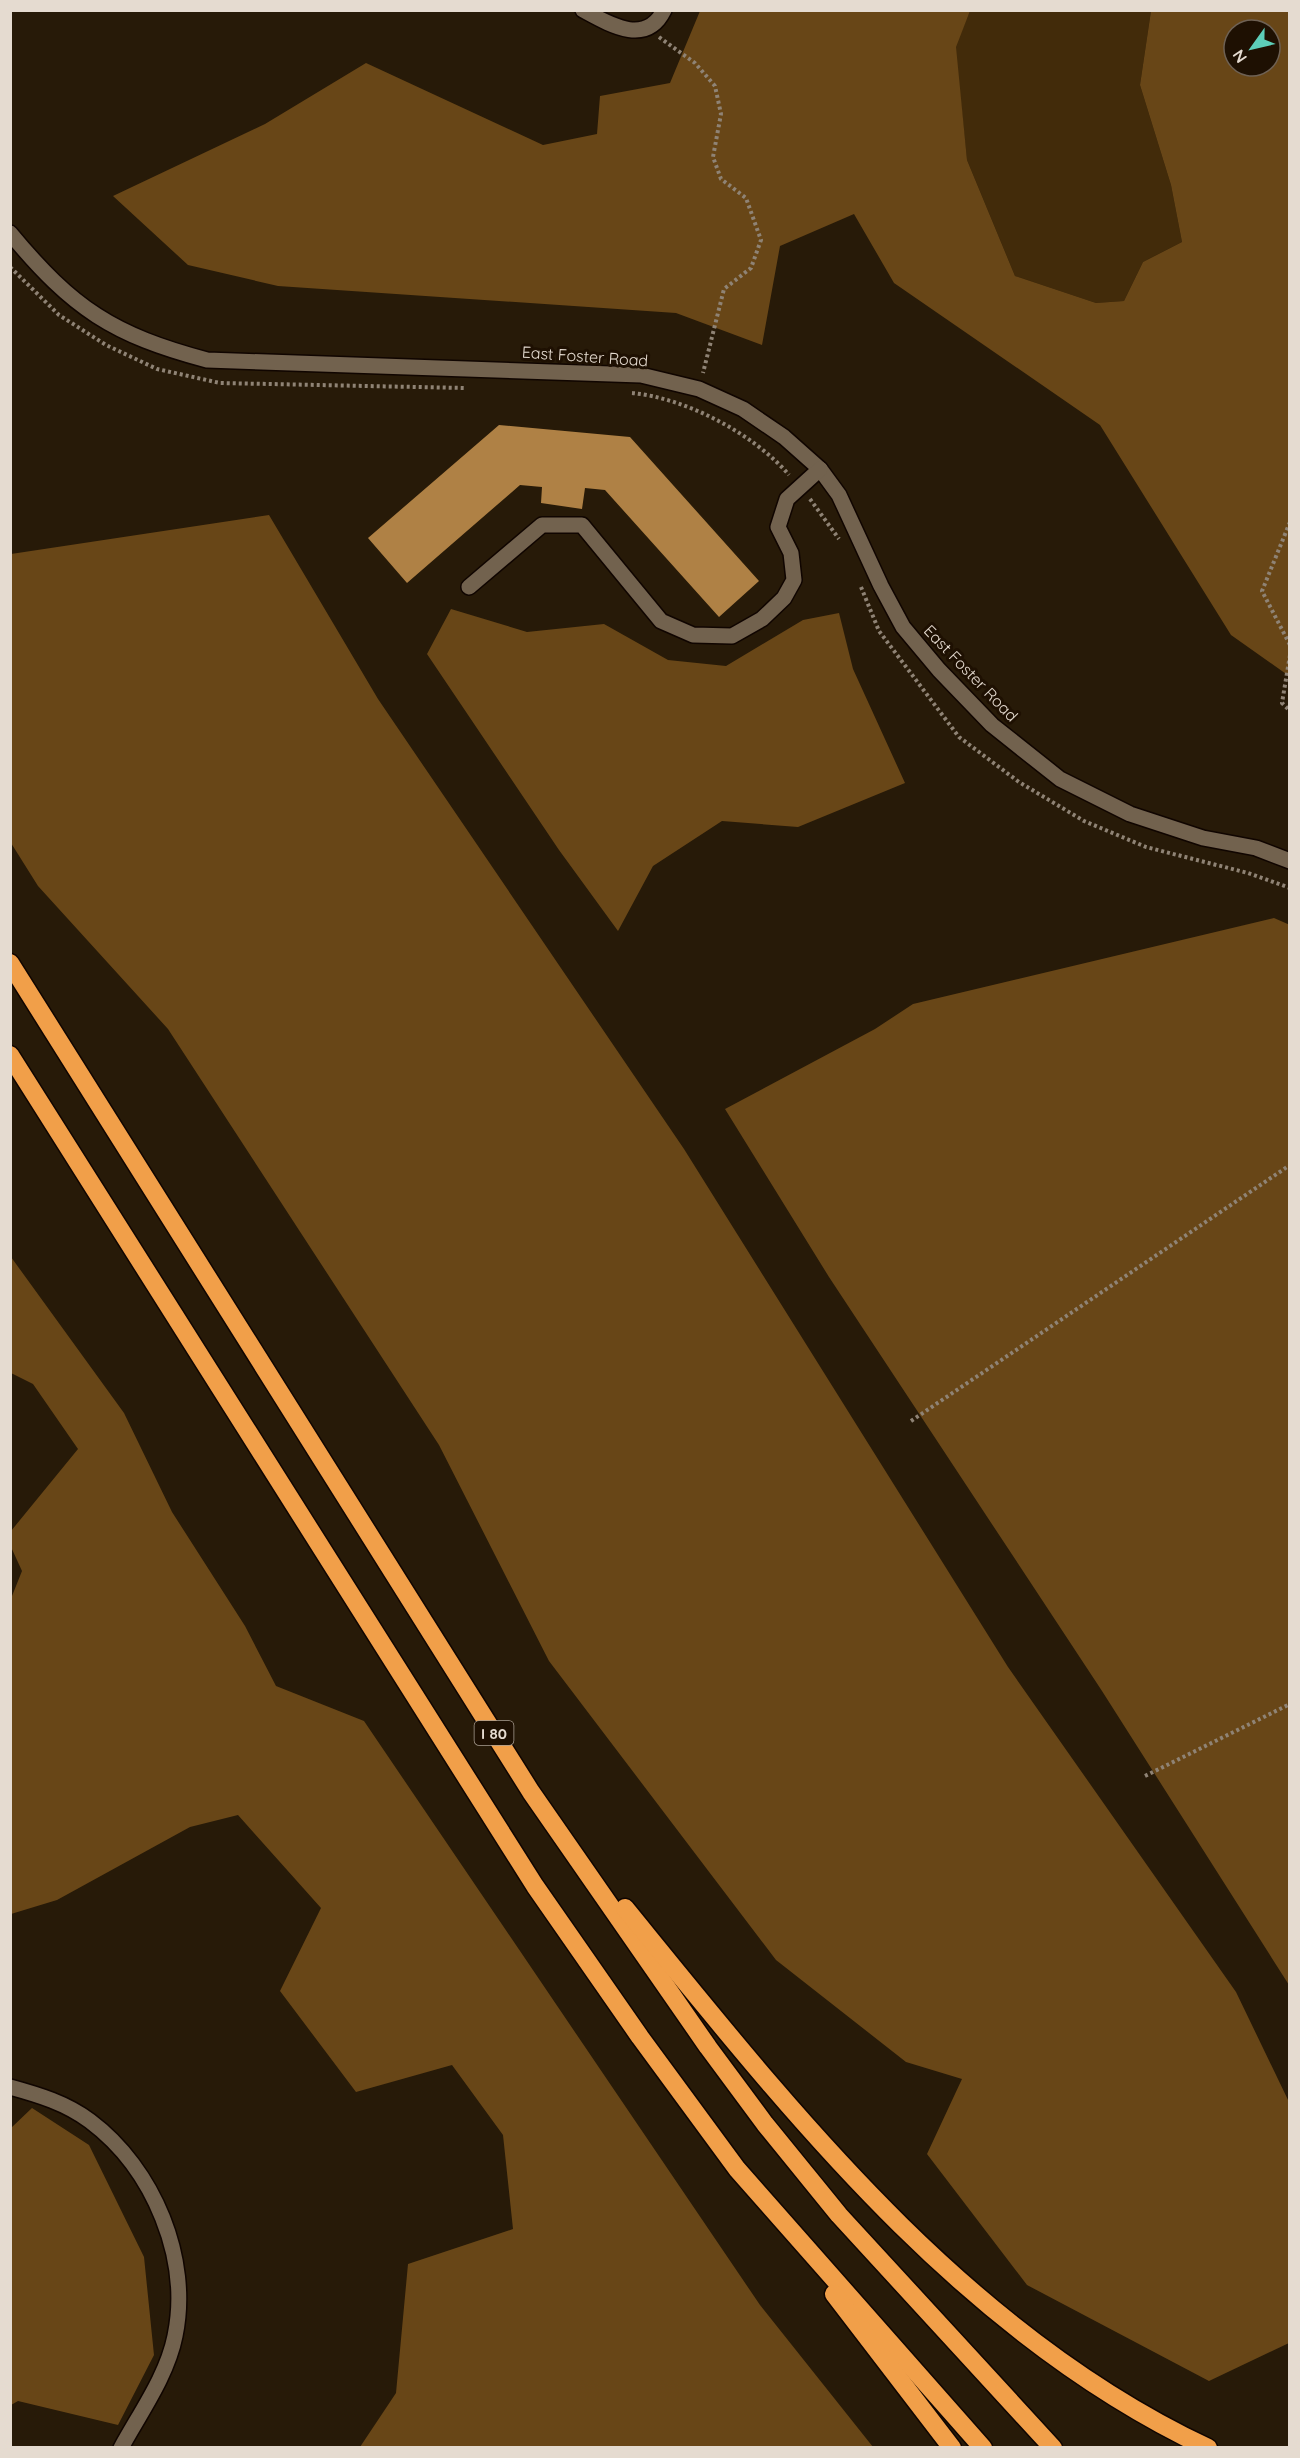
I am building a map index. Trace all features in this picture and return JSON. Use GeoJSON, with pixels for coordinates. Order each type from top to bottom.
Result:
{"type":"FeatureCollection","features":[{"type":"Feature","properties":{"kind":"highway","name":"I 80"},"geometry":{"type":"LineString","coordinates":[[10,963],[531,1792],[708,2047],[765,2124],[839,2215],[1053,2448]]}},
{"type":"Feature","properties":{"kind":"highway","name":"I 80"},"geometry":{"type":"LineString","coordinates":[[10,1055],[536,1886],[640,2037],[737,2169],[983,2448]]}},
{"type":"Feature","properties":{"kind":"highway"},"geometry":{"type":"LineString","coordinates":[[531,1792],[770,2086],[941,2264],[1002,2318],[1072,2370],[1118,2400],[1208,2448]]}},
{"type":"Feature","properties":{"kind":"highway"},"geometry":{"type":"LineString","coordinates":[[737,2169],[952,2448]]}},
{"type":"Feature","properties":{"kind":"street"},"geometry":{"type":"LineString","coordinates":[[583,10],[619,29],[633,31],[646,28],[660,18],[664,10]]}},
{"type":"Feature","properties":{"kind":"street","name":"East Foster Road"},"geometry":{"type":"LineString","coordinates":[[12,238],[40,269],[82,308],[120,331],[159,347],[207,360],[580,371],[641,375],[699,389],[743,409],[784,437],[820,469],[839,495],[881,586],[903,627],[939,670],[992,725],[1060,779],[1130,814],[1203,838],[1256,848],[1290,861]]}},
{"type":"Feature","properties":{"kind":"street"},"geometry":{"type":"LineString","coordinates":[[469,587],[542,525],[582,525],[661,621],[693,635],[732,636],[762,619],[784,598],[794,580],[791,553],[778,527],[786,499],[820,469]]}},
{"type":"Feature","properties":{"kind":"street"},"geometry":{"type":"LineString","coordinates":[[10,2087],[50,2099],[76,2111],[114,2141],[135,2168],[170,2239],[179,2284],[174,2338],[165,2366],[121,2448]]}},
{"type":"Feature","properties":{"kind":"path"},"geometry":{"type":"LineString","coordinates":[[646,28],[695,63],[715,86],[721,114],[713,157],[721,179],[746,198],[761,240],[752,267],[724,289],[699,389]]}},
{"type":"Feature","properties":{"kind":"path"},"geometry":{"type":"LineString","coordinates":[[10,267],[59,315],[106,345],[157,369],[220,383],[469,388]]}},
{"type":"Feature","properties":{"kind":"path"},"geometry":{"type":"LineString","coordinates":[[626,393],[682,406],[732,427],[780,464],[844,545]]}},
{"type":"Feature","properties":{"kind":"path"},"geometry":{"type":"LineString","coordinates":[[1290,522],[1262,591],[1290,645]]}},
{"type":"Feature","properties":{"kind":"path"},"geometry":{"type":"LineString","coordinates":[[857,578],[879,631],[923,692],[959,737],[1019,782],[1084,821],[1146,847],[1248,873],[1290,888]]}},
{"type":"Feature","properties":{"kind":"path"},"geometry":{"type":"LineString","coordinates":[[1290,655],[1282,703],[1290,711]]}},
{"type":"Feature","properties":{"kind":"path"},"geometry":{"type":"LineString","coordinates":[[911,1421],[1290,1165]]}},
{"type":"Feature","properties":{"kind":"path"},"geometry":{"type":"LineString","coordinates":[[1145,1776],[1290,1704]]}},
{"type":"Feature","properties":{"kind":"shaded area"},"geometry":{"type":"Polygon","coordinates":[[[700,11],[970,11],[956,47],[967,160],[1015,276],[1096,303],[1124,301],[1143,262],[1182,242],[1171,185],[1140,85],[1151,11],[1289,11],[1289,676],[1231,635],[1100,425],[894,283],[854,214],[780,246],[762,345],[676,313],[278,286],[188,265],[113,196],[265,124],[366,63],[543,145],[597,134],[600,96],[670,83],[700,11]]]}},
{"type":"Feature","properties":{"kind":"shaded area"},"geometry":{"type":"Polygon","coordinates":[[[970,11],[1151,11],[1140,85],[1171,185],[1182,242],[1143,262],[1124,301],[1096,303],[1015,276],[967,160],[955,47],[970,11]]]}},
{"type":"Feature","properties":{"kind":"shaded area"},"geometry":{"type":"Polygon","coordinates":[[[269,515],[378,699],[684,1149],[1008,1667],[1236,1992],[1289,2102],[1289,2343],[1209,2381],[1027,2285],[927,2154],[962,2079],[906,2062],[776,1960],[549,1661],[439,1445],[168,1029],[38,886],[11,843],[11,554],[269,515]]]}},
{"type":"Feature","properties":{"kind":"shaded area"},"geometry":{"type":"Polygon","coordinates":[[[451,609],[527,632],[604,624],[668,660],[726,666],[803,620],[839,613],[853,669],[905,783],[798,827],[722,821],[653,866],[618,931],[559,850],[427,654],[451,609]]]}},
{"type":"Feature","properties":{"kind":"shaded area"},"geometry":{"type":"Polygon","coordinates":[[[1274,918],[1290,925],[1289,1985],[1102,1691],[829,1277],[725,1109],[875,1029],[913,1004],[1274,918]]]}},
{"type":"Feature","properties":{"kind":"shaded area"},"geometry":{"type":"Polygon","coordinates":[[[11,1257],[124,1413],[172,1512],[245,1626],[276,1686],[364,1721],[760,2305],[873,2447],[360,2447],[396,2393],[408,2264],[513,2229],[503,2135],[452,2065],[356,2092],[280,1991],[321,1908],[238,1815],[190,1827],[57,1900],[11,1914],[10,1601],[22,1571],[11,1547],[11,1531],[78,1449],[33,1384],[11,1373],[11,1257]]]}},
{"type":"Feature","properties":{"kind":"shaded area"},"geometry":{"type":"Polygon","coordinates":[[[32,2108],[89,2145],[144,2257],[154,2355],[118,2425],[18,2401],[11,2405],[11,2128],[32,2108]]]}},
{"type":"Feature","properties":{"kind":"building"},"geometry":{"type":"Polygon","coordinates":[[[499,425],[630,437],[759,581],[719,617],[605,490],[585,488],[582,509],[541,503],[542,487],[520,485],[407,583],[368,538],[499,425]]]}}]}
